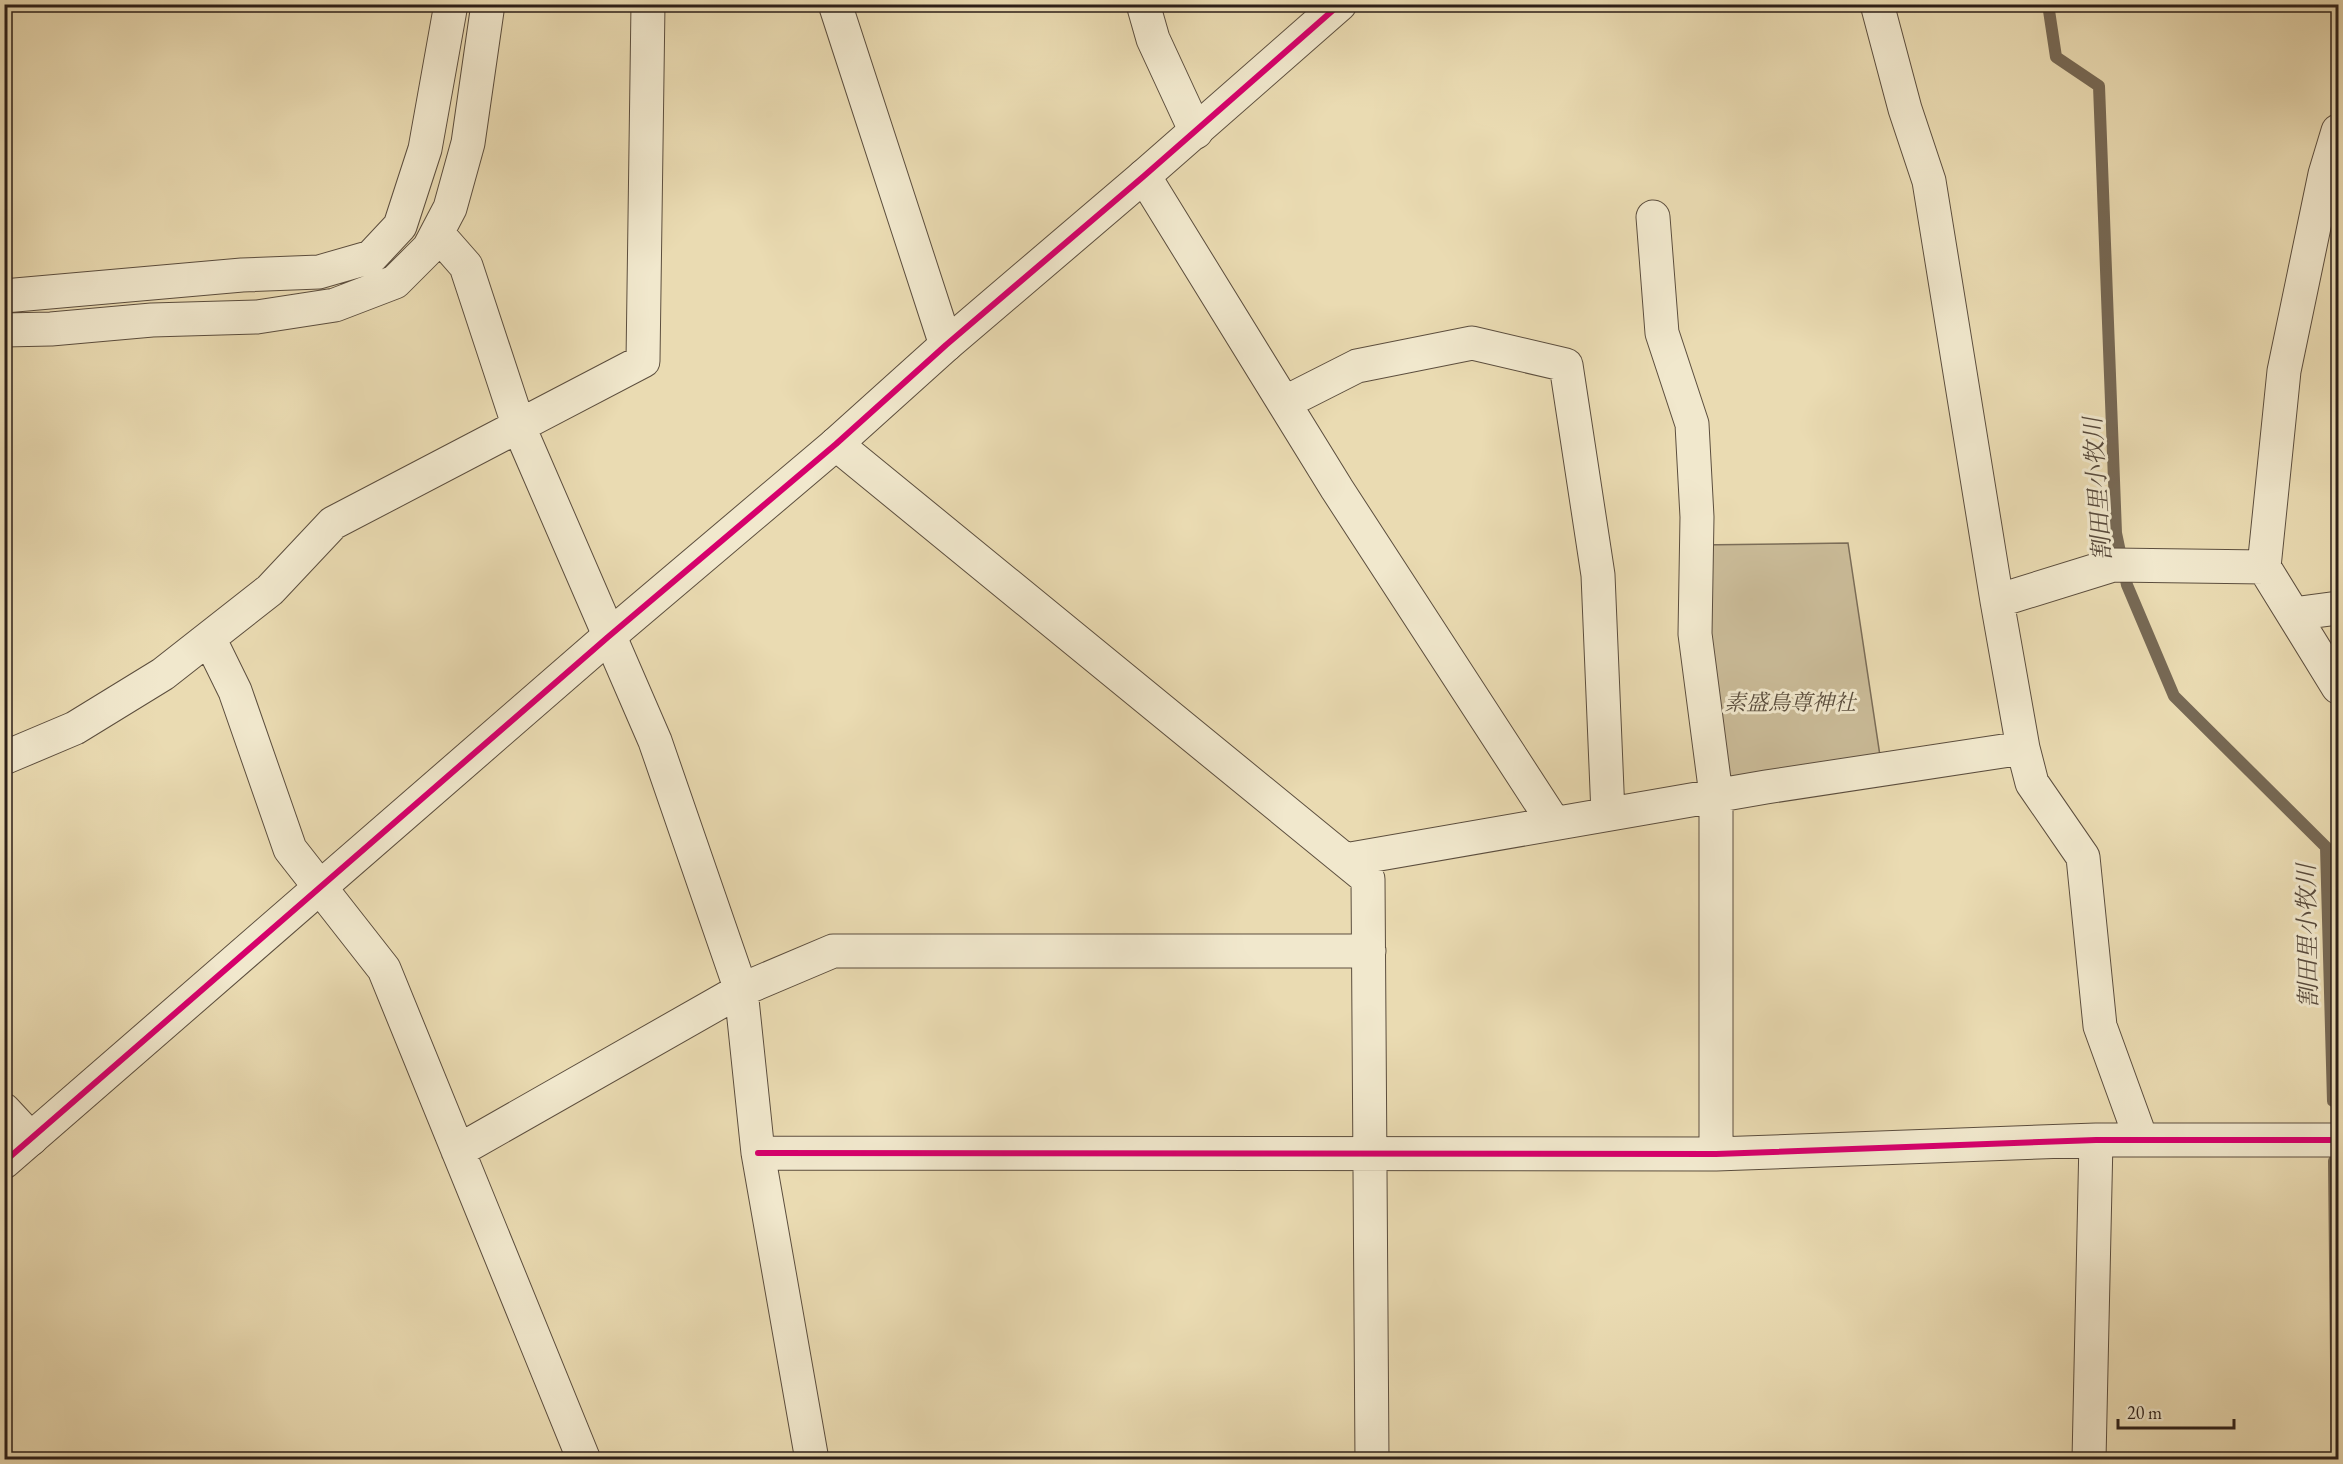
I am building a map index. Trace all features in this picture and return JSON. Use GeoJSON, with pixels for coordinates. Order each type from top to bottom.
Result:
{"type":"FeatureCollection","features":[{"type":"Feature","properties":{"kind":"street"},"geometry":{"type":"LineString","coordinates":[[4,296],[242,275],[319,272],[371,257],[400,226],[425,149],[451,4]]}},
{"type":"Feature","properties":{"kind":"street"},"geometry":{"type":"LineString","coordinates":[[4,330],[51,329],[152,320],[257,317],[335,306],[395,282],[429,248],[450,208],[468,143],[488,4]]}},
{"type":"Feature","properties":{"kind":"street"},"geometry":{"type":"LineString","coordinates":[[4,758],[75,728],[164,674],[270,590],[333,523],[643,361],[648,4]]}},
{"type":"Feature","properties":{"kind":"street"},"geometry":{"type":"LineString","coordinates":[[835,4],[946,345]]}},
{"type":"Feature","properties":{"kind":"street"},"geometry":{"type":"LineString","coordinates":[[1143,4],[1153,39],[1196,132]]}},
{"type":"Feature","properties":{"kind":"street"},"geometry":{"type":"LineString","coordinates":[[4,1162],[608,637],[836,444],[946,345],[1196,132],[1340,4]]}},
{"type":"Feature","properties":{"kind":"street"},"geometry":{"type":"LineString","coordinates":[[1877,4],[1905,109],[1929,181],[2023,748],[2032,783],[2083,857],[2100,1026],[2141,1139]]}},
{"type":"Feature","properties":{"kind":"street"},"geometry":{"type":"LineString","coordinates":[[2338,131],[2325,174],[2284,371],[2264,567],[2338,687]]}},
{"type":"Feature","properties":{"kind":"street"},"geometry":{"type":"LineString","coordinates":[[1144,176],[1337,489],[1554,823]]}},
{"type":"Feature","properties":{"kind":"street"},"geometry":{"type":"LineString","coordinates":[[1653,217],[1662,333],[1692,424],[1697,517],[1695,634],[1716,795],[1716,1154]]}},
{"type":"Feature","properties":{"kind":"street"},"geometry":{"type":"LineString","coordinates":[[436,233],[466,266],[519,427],[655,741],[741,990],[758,1153],[812,1460]]}},
{"type":"Feature","properties":{"kind":"street"},"geometry":{"type":"LineString","coordinates":[[1284,403],[1357,366],[1472,343],[1566,365],[1598,575],[1608,814]]}},
{"type":"Feature","properties":{"kind":"street"},"geometry":{"type":"LineString","coordinates":[[836,444],[1368,879],[1372,1153],[1372,1460]]}},
{"type":"Feature","properties":{"kind":"street"},"geometry":{"type":"LineString","coordinates":[[1997,601],[2122,564],[2264,567]]}},
{"type":"Feature","properties":{"kind":"street"},"geometry":{"type":"LineString","coordinates":[[2292,614],[2338,608]]}},
{"type":"Feature","properties":{"kind":"street"},"geometry":{"type":"LineString","coordinates":[[209,638],[235,691],[290,849],[384,969],[584,1460]]}},
{"type":"Feature","properties":{"kind":"street"},"geometry":{"type":"LineString","coordinates":[[1345,860],[1716,795],[2023,748]]}},
{"type":"Feature","properties":{"kind":"street"},"geometry":{"type":"LineString","coordinates":[[458,1151],[741,990],[833,951],[1369,951]]}},
{"type":"Feature","properties":{"kind":"street"},"geometry":{"type":"LineString","coordinates":[[4,1110],[31,1138]]}},
{"type":"Feature","properties":{"kind":"street"},"geometry":{"type":"LineString","coordinates":[[758,1153],[1716,1154],[2096,1140],[2338,1140]]}},
{"type":"Feature","properties":{"kind":"street"},"geometry":{"type":"LineString","coordinates":[[2089,1460],[2096,1140]]}},
{"type":"Feature","properties":{"kind":"green space","name":"素盛鳥尊神社"},"geometry":{"type":"Polygon","coordinates":[[[1848,543],[1882,769],[1716,795],[1697,545],[1848,543]]]}},
{"type":"Feature","properties":{"kind":"waterway","name":"割田里小牧川"},"geometry":{"type":"LineString","coordinates":[[2048,4],[2056,57],[2099,86],[2116,533],[2127,585],[2174,696],[2326,847],[2333,1101]]}},
{"type":"Feature","properties":{"kind":"waterway","name":"割田里小牧川"},"geometry":{"type":"LineString","coordinates":[[2334,1161],[2337,1460]]}},
{"type":"Feature","properties":{"kind":"cycle path"},"geometry":{"type":"LineString","coordinates":[[4,1162],[608,637],[836,444],[946,345],[1340,4]]}},
{"type":"Feature","properties":{"kind":"cycle path"},"geometry":{"type":"LineString","coordinates":[[758,1153],[1716,1154],[2096,1140],[2338,1140]]}}]}
